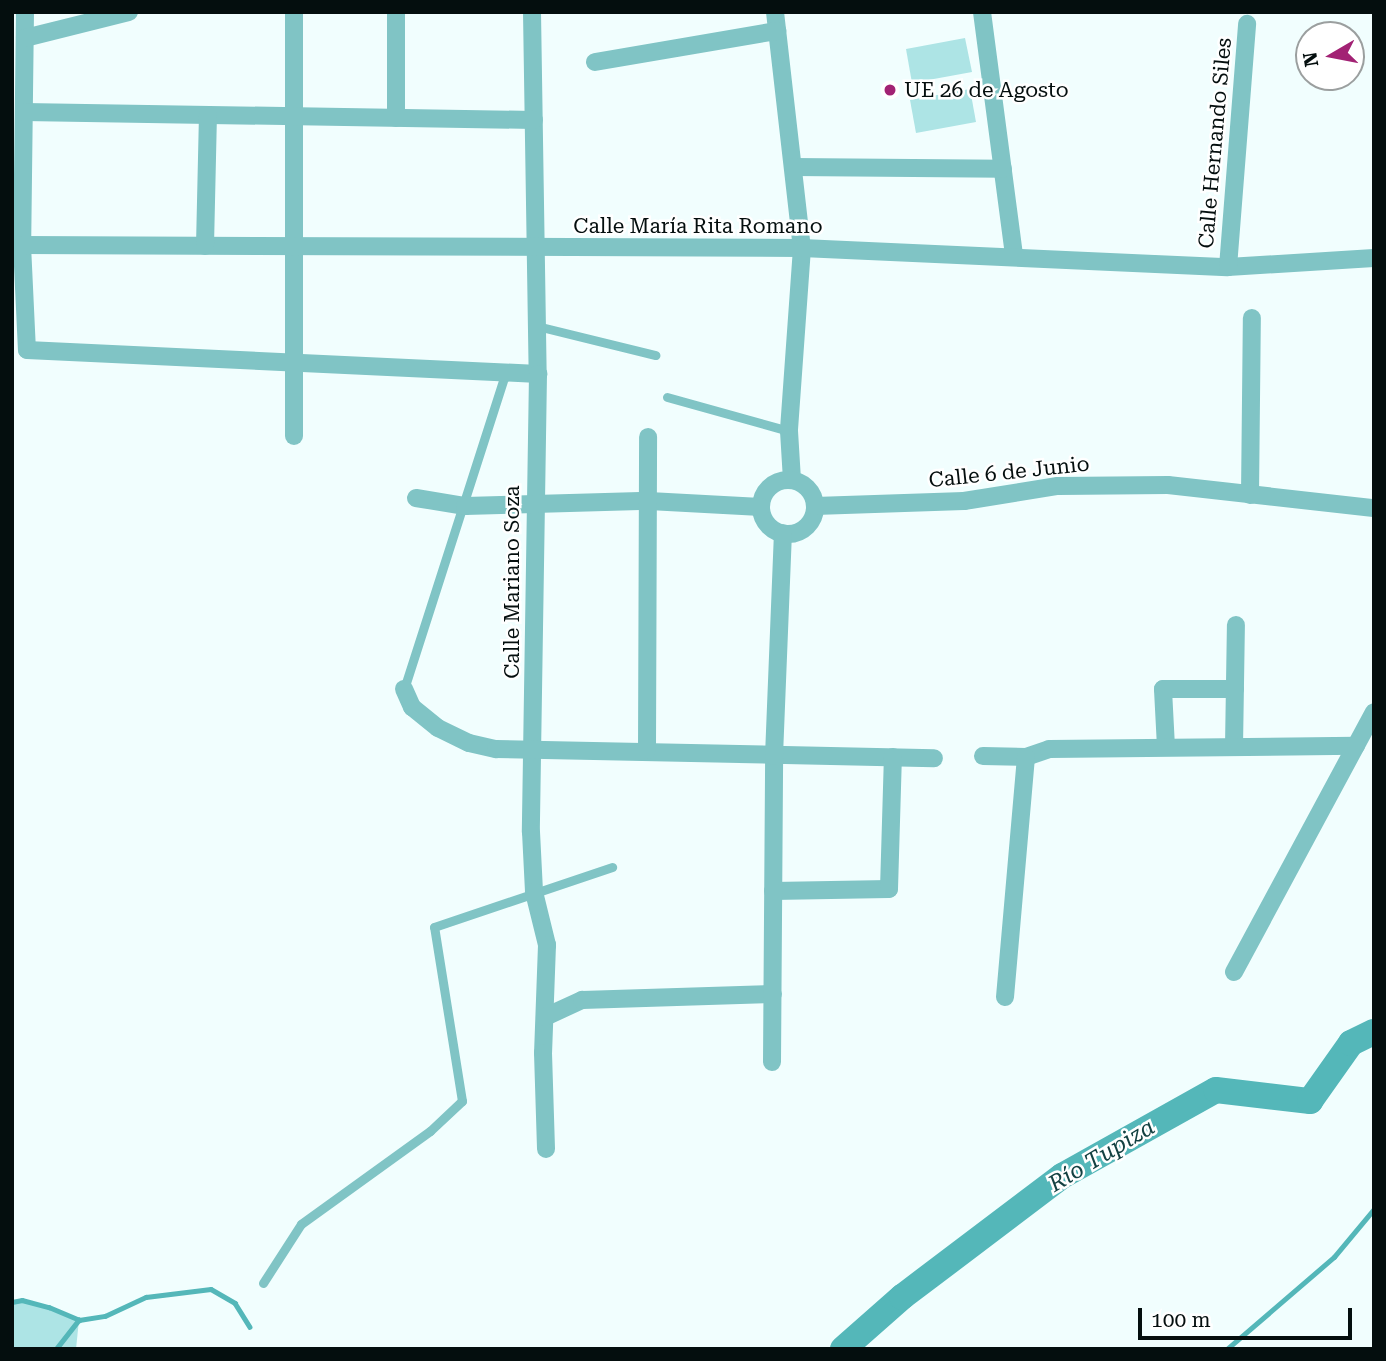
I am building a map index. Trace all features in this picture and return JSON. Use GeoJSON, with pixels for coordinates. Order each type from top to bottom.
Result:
{"type":"FeatureCollection","features":[{"type":"Feature","properties":{"kind":"street"},"geometry":{"type":"LineString","coordinates":[[25,12],[22,245],[27,350],[537,374]]}},
{"type":"Feature","properties":{"kind":"street"},"geometry":{"type":"LineString","coordinates":[[25,38],[129,12]]}},
{"type":"Feature","properties":{"kind":"street"},"geometry":{"type":"LineString","coordinates":[[294,12],[294,436]]}},
{"type":"Feature","properties":{"kind":"street"},"geometry":{"type":"LineString","coordinates":[[396,118],[397,12]]}},
{"type":"Feature","properties":{"kind":"street","name":"Calle Mariano Soza"},"geometry":{"type":"LineString","coordinates":[[532,12],[537,326],[534,892],[547,945],[546,1149]]}},
{"type":"Feature","properties":{"kind":"street"},"geometry":{"type":"LineString","coordinates":[[775,12],[802,248],[789,431],[792,480]]}},
{"type":"Feature","properties":{"kind":"street"},"geometry":{"type":"LineString","coordinates":[[982,12],[1014,256]]}},
{"type":"Feature","properties":{"kind":"street","name":"Calle Hernando Siles"},"geometry":{"type":"LineString","coordinates":[[1228,267],[1247,24]]}},
{"type":"Feature","properties":{"kind":"street"},"geometry":{"type":"LineString","coordinates":[[595,62],[777,31]]}},
{"type":"Feature","properties":{"kind":"street"},"geometry":{"type":"LineString","coordinates":[[24,112],[534,120]]}},
{"type":"Feature","properties":{"kind":"street"},"geometry":{"type":"LineString","coordinates":[[205,246],[208,115]]}},
{"type":"Feature","properties":{"kind":"street"},"geometry":{"type":"LineString","coordinates":[[793,167],[1003,169]]}},
{"type":"Feature","properties":{"kind":"street","name":"Calle María Rita Romano"},"geometry":{"type":"LineString","coordinates":[[22,245],[802,248],[1228,267],[1374,257]]}},
{"type":"Feature","properties":{"kind":"street"},"geometry":{"type":"LineString","coordinates":[[1250,495],[1252,318]]}},
{"type":"Feature","properties":{"kind":"street"},"geometry":{"type":"LineString","coordinates":[[647,750],[648,437]]}},
{"type":"Feature","properties":{"kind":"street"},"geometry":{"type":"LineString","coordinates":[[792,480],[811,491],[815,506],[806,527],[783,533],[767,524],[761,507],[774,484],[792,480]]}},
{"type":"Feature","properties":{"kind":"street","name":"Calle 6 de Junio"},"geometry":{"type":"LineString","coordinates":[[815,506],[964,501],[1058,486],[1168,485],[1374,508]]}},
{"type":"Feature","properties":{"kind":"street"},"geometry":{"type":"LineString","coordinates":[[416,498],[463,505],[649,501],[761,507]]}},
{"type":"Feature","properties":{"kind":"street"},"geometry":{"type":"LineString","coordinates":[[772,1062],[774,756],[783,533]]}},
{"type":"Feature","properties":{"kind":"street"},"geometry":{"type":"LineString","coordinates":[[1234,747],[1237,625]]}},
{"type":"Feature","properties":{"kind":"street"},"geometry":{"type":"LineString","coordinates":[[404,689],[412,707],[438,728],[469,743],[496,749],[647,750],[774,756],[934,758]]}},
{"type":"Feature","properties":{"kind":"street"},"geometry":{"type":"LineString","coordinates":[[1166,747],[1163,689],[1235,689]]}},
{"type":"Feature","properties":{"kind":"street"},"geometry":{"type":"LineString","coordinates":[[1234,972],[1374,712]]}},
{"type":"Feature","properties":{"kind":"street"},"geometry":{"type":"LineString","coordinates":[[983,757],[1026,757],[1049,750],[1356,746]]}},
{"type":"Feature","properties":{"kind":"street"},"geometry":{"type":"LineString","coordinates":[[773,891],[890,889],[893,757]]}},
{"type":"Feature","properties":{"kind":"street"},"geometry":{"type":"LineString","coordinates":[[1005,997],[1026,757]]}},
{"type":"Feature","properties":{"kind":"street"},"geometry":{"type":"LineString","coordinates":[[545,1017],[582,1000],[773,994]]}},
{"type":"Feature","properties":{"kind":"lane"},"geometry":{"type":"LineString","coordinates":[[537,326],[655,355]]}},
{"type":"Feature","properties":{"kind":"lane"},"geometry":{"type":"LineString","coordinates":[[404,689],[506,372]]}},
{"type":"Feature","properties":{"kind":"lane"},"geometry":{"type":"LineString","coordinates":[[667,397],[789,431]]}},
{"type":"Feature","properties":{"kind":"lane"},"geometry":{"type":"LineString","coordinates":[[263,1283],[301,1224],[430,1131],[462,1101],[434,928],[612,867]]}},
{"type":"Feature","properties":{"kind":"shaded area"},"geometry":{"type":"Polygon","coordinates":[[[965,38],[972,72],[912,83],[906,49],[965,38]]]}},
{"type":"Feature","properties":{"kind":"shaded area"},"geometry":{"type":"Polygon","coordinates":[[[970,89],[976,122],[916,133],[910,100],[970,89]]]}},
{"type":"Feature","properties":{"kind":"shaded area"},"geometry":{"type":"Polygon","coordinates":[[[22,1300],[79,1320],[76,1349],[12,1349],[12,1302],[22,1300]]]}},
{"type":"Feature","properties":{"kind":"waterway","name":"Río Tupiza"},"geometry":{"type":"LineString","coordinates":[[843,1349],[902,1297],[1062,1176],[1216,1090],[1310,1101],[1351,1043],[1374,1032]]}},
{"type":"Feature","properties":{"kind":"waterway"},"geometry":{"type":"LineString","coordinates":[[1227,1349],[1334,1257],[1374,1209]]}},
{"type":"Feature","properties":{"kind":"waterway"},"geometry":{"type":"LineString","coordinates":[[12,1302],[22,1300],[49,1307],[79,1320],[105,1316],[146,1297],[211,1289],[235,1303],[250,1327]]}},
{"type":"Feature","properties":{"kind":"waterway"},"geometry":{"type":"LineString","coordinates":[[56,1349],[79,1320]]}},
{"type":"Feature","properties":{"kind":"place","name":"UE 26 de Agosto"},"geometry":{"type":"Point","coordinates":[890,90]}}]}
